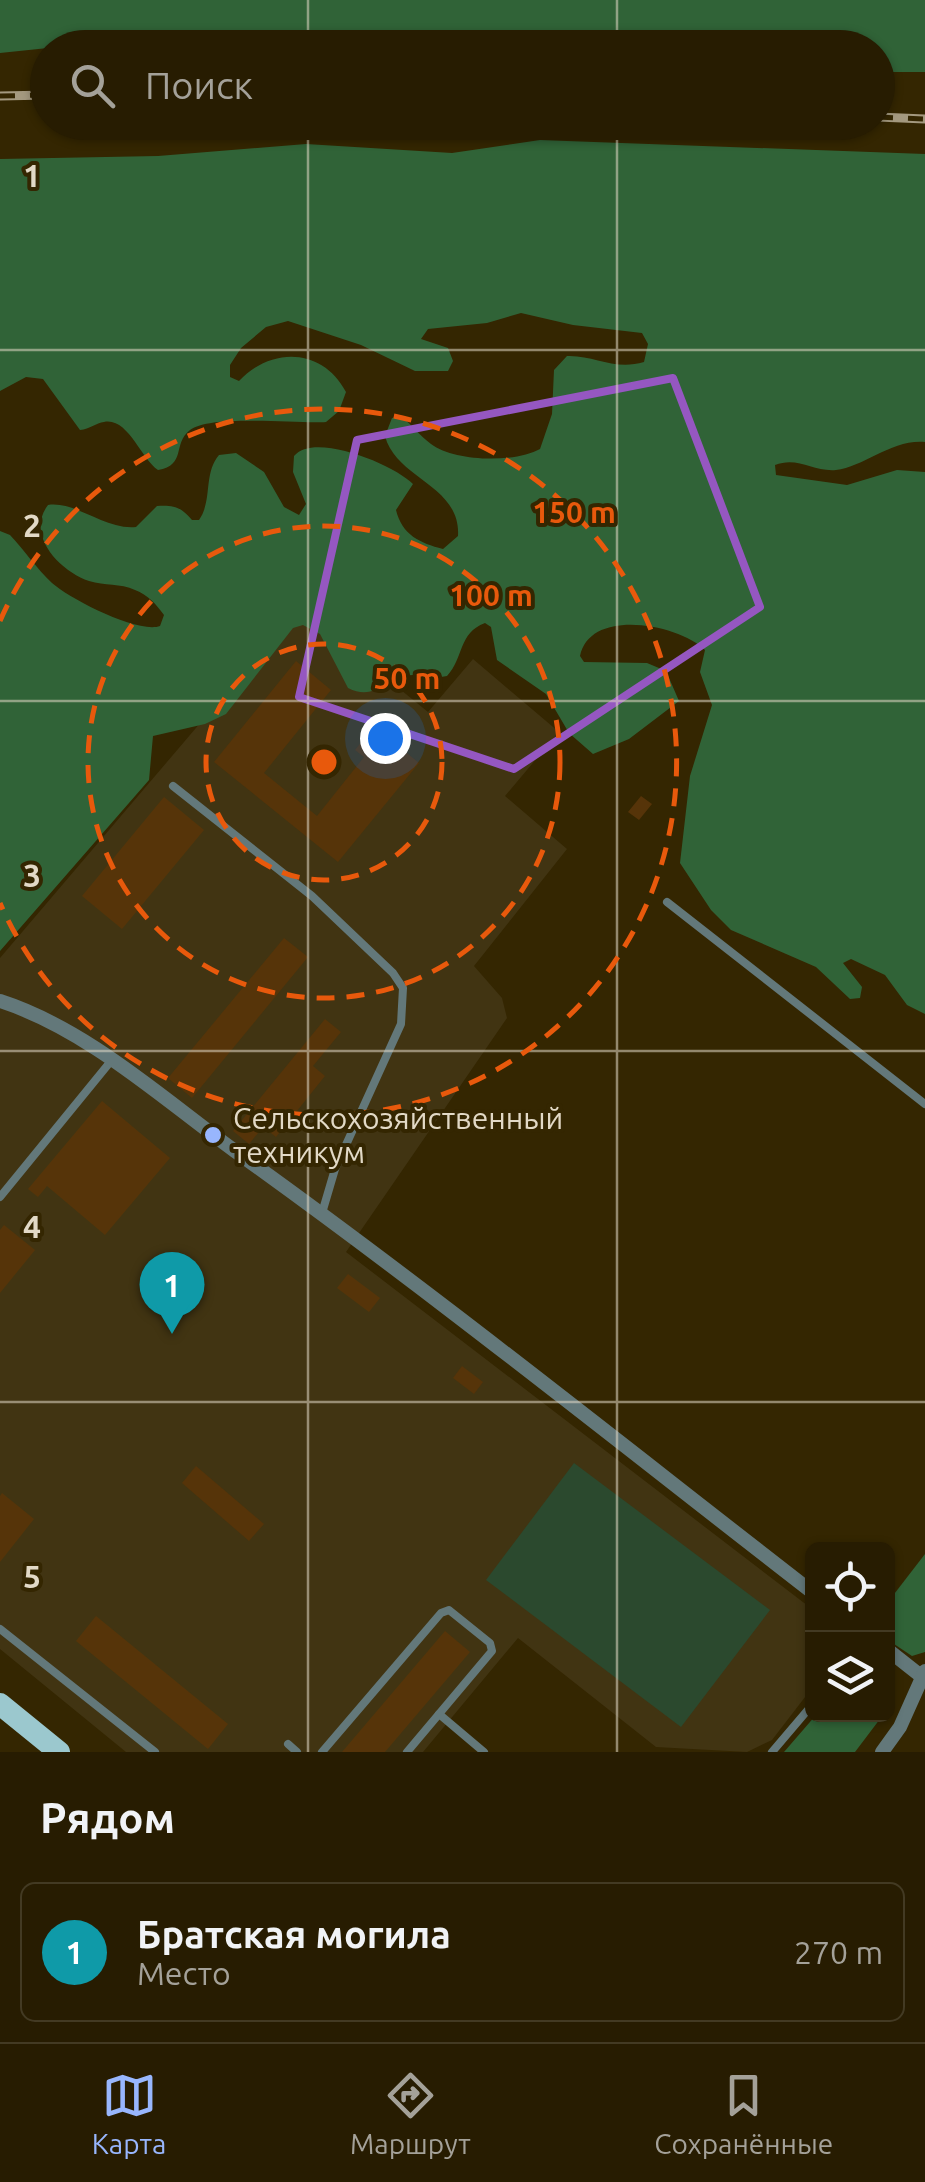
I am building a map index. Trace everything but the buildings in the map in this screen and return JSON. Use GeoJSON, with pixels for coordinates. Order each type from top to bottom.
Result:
{"type":"FeatureCollection","features":[{"type":"Feature","properties":{"kind":"main road"},"geometry":{"type":"LineString","coordinates":[[0,1704],[59,1752]]}},
{"type":"Feature","properties":{"kind":"street"},"geometry":{"type":"LineString","coordinates":[[0,1001],[58,1026],[112,1061],[322,1213],[805,1587]]}},
{"type":"Feature","properties":{"kind":"street"},"geometry":{"type":"LineString","coordinates":[[882,1752],[900,1726],[923,1674],[895,1655]]}},
{"type":"Feature","properties":{"kind":"lane"},"geometry":{"type":"LineString","coordinates":[[173,786],[312,896],[393,973],[402,988],[401,1024],[335,1169],[322,1213]]}},
{"type":"Feature","properties":{"kind":"lane"},"geometry":{"type":"LineString","coordinates":[[667,902],[925,1104]]}},
{"type":"Feature","properties":{"kind":"lane"},"geometry":{"type":"LineString","coordinates":[[0,1196],[112,1061]]}},
{"type":"Feature","properties":{"kind":"lane"},"geometry":{"type":"LineString","coordinates":[[322,1752],[441,1613],[449,1610],[492,1650],[407,1752]]}},
{"type":"Feature","properties":{"kind":"lane"},"geometry":{"type":"LineString","coordinates":[[0,1629],[155,1752]]}},
{"type":"Feature","properties":{"kind":"lane"},"geometry":{"type":"LineString","coordinates":[[439,1714],[484,1752]]}},
{"type":"Feature","properties":{"kind":"lane"},"geometry":{"type":"LineString","coordinates":[[772,1752],[805,1714]]}},
{"type":"Feature","properties":{"kind":"lane"},"geometry":{"type":"LineString","coordinates":[[288,1744],[297,1752]]}},
{"type":"Feature","properties":{"kind":"highlighted area"},"geometry":{"type":"Polygon","coordinates":[[[673,378],[760,607],[514,769],[299,697],[357,440],[673,378]]]}},
{"type":"Feature","properties":{"kind":"shaded area","name":"Сельскохозяйственный техникум"},"geometry":{"type":"Polygon","coordinates":[[[299,607],[428,712],[473,659],[559,732],[505,796],[567,849],[474,966],[502,998],[507,1018],[346,1252],[805,1604],[805,1697],[772,1740],[747,1752],[656,1747],[518,1638],[423,1752],[126,1752],[0,1649],[0,958],[299,607]]]}},
{"type":"Feature","properties":{"kind":"green space"},"geometry":{"type":"Polygon","coordinates":[[[0,0],[925,0],[925,72],[895,72],[895,30],[30,30],[30,50],[0,53],[0,0]]]}},
{"type":"Feature","properties":{"kind":"green space"},"geometry":{"type":"Polygon","coordinates":[[[540,140],[925,154],[925,442],[901,445],[836,470],[791,462],[775,465],[776,475],[847,485],[897,470],[925,472],[925,1014],[907,1005],[885,975],[851,959],[843,963],[862,987],[860,998],[850,999],[816,967],[731,930],[711,910],[680,863],[690,776],[712,705],[700,672],[705,650],[676,633],[636,625],[600,631],[587,641],[580,656],[584,662],[647,663],[666,671],[679,701],[629,739],[593,754],[569,733],[546,694],[497,660],[491,627],[485,623],[470,633],[447,676],[404,676],[366,692],[348,688],[320,634],[303,625],[293,628],[226,714],[205,724],[153,736],[149,780],[0,951],[0,531],[10,535],[46,578],[73,598],[136,625],[160,626],[164,615],[144,594],[124,586],[89,581],[57,560],[43,540],[41,528],[48,505],[69,507],[124,527],[136,527],[157,506],[177,508],[192,520],[199,520],[214,462],[219,455],[236,453],[264,472],[284,507],[299,515],[306,504],[293,472],[294,456],[304,449],[318,447],[354,453],[404,476],[413,484],[396,510],[399,519],[413,537],[443,549],[458,536],[456,519],[439,493],[391,451],[385,436],[392,418],[401,416],[431,444],[455,454],[501,458],[529,454],[540,449],[552,414],[554,370],[567,356],[633,364],[644,362],[648,344],[642,333],[573,325],[521,313],[487,323],[428,329],[421,339],[448,348],[453,361],[448,371],[415,371],[361,345],[288,321],[266,327],[241,348],[230,365],[230,377],[239,381],[266,362],[281,357],[311,360],[336,377],[346,392],[339,411],[326,422],[235,421],[201,425],[181,441],[173,464],[158,470],[127,432],[113,422],[80,430],[43,379],[26,377],[0,391],[0,159],[158,156],[306,144],[452,153],[540,140]]]}},
{"type":"Feature","properties":{"kind":"green space"},"geometry":{"type":"Polygon","coordinates":[[[574,1463],[770,1610],[681,1727],[486,1580],[574,1463]]]}},
{"type":"Feature","properties":{"kind":"green space"},"geometry":{"type":"Polygon","coordinates":[[[925,1554],[925,1652],[912,1656],[895,1645],[895,1593],[925,1554]]]}},
{"type":"Feature","properties":{"kind":"green space"},"geometry":{"type":"Polygon","coordinates":[[[809,1722],[878,1722],[855,1752],[784,1752],[809,1722]]]}},
{"type":"Feature","properties":{"kind":"railway"},"geometry":{"type":"LineString","coordinates":[[0,96],[30,95]]}},
{"type":"Feature","properties":{"kind":"railway"},"geometry":{"type":"LineString","coordinates":[[895,118],[925,119]]}},
{"type":"Feature","properties":{"kind":"place","name":"Сельскохозяйственный техникум"},"geometry":{"type":"Point","coordinates":[213,1135]}},
{"type":"Feature","properties":{"kind":"place","name":"Братская могила"},"geometry":{"type":"Point","coordinates":[172,1334]}}]}
